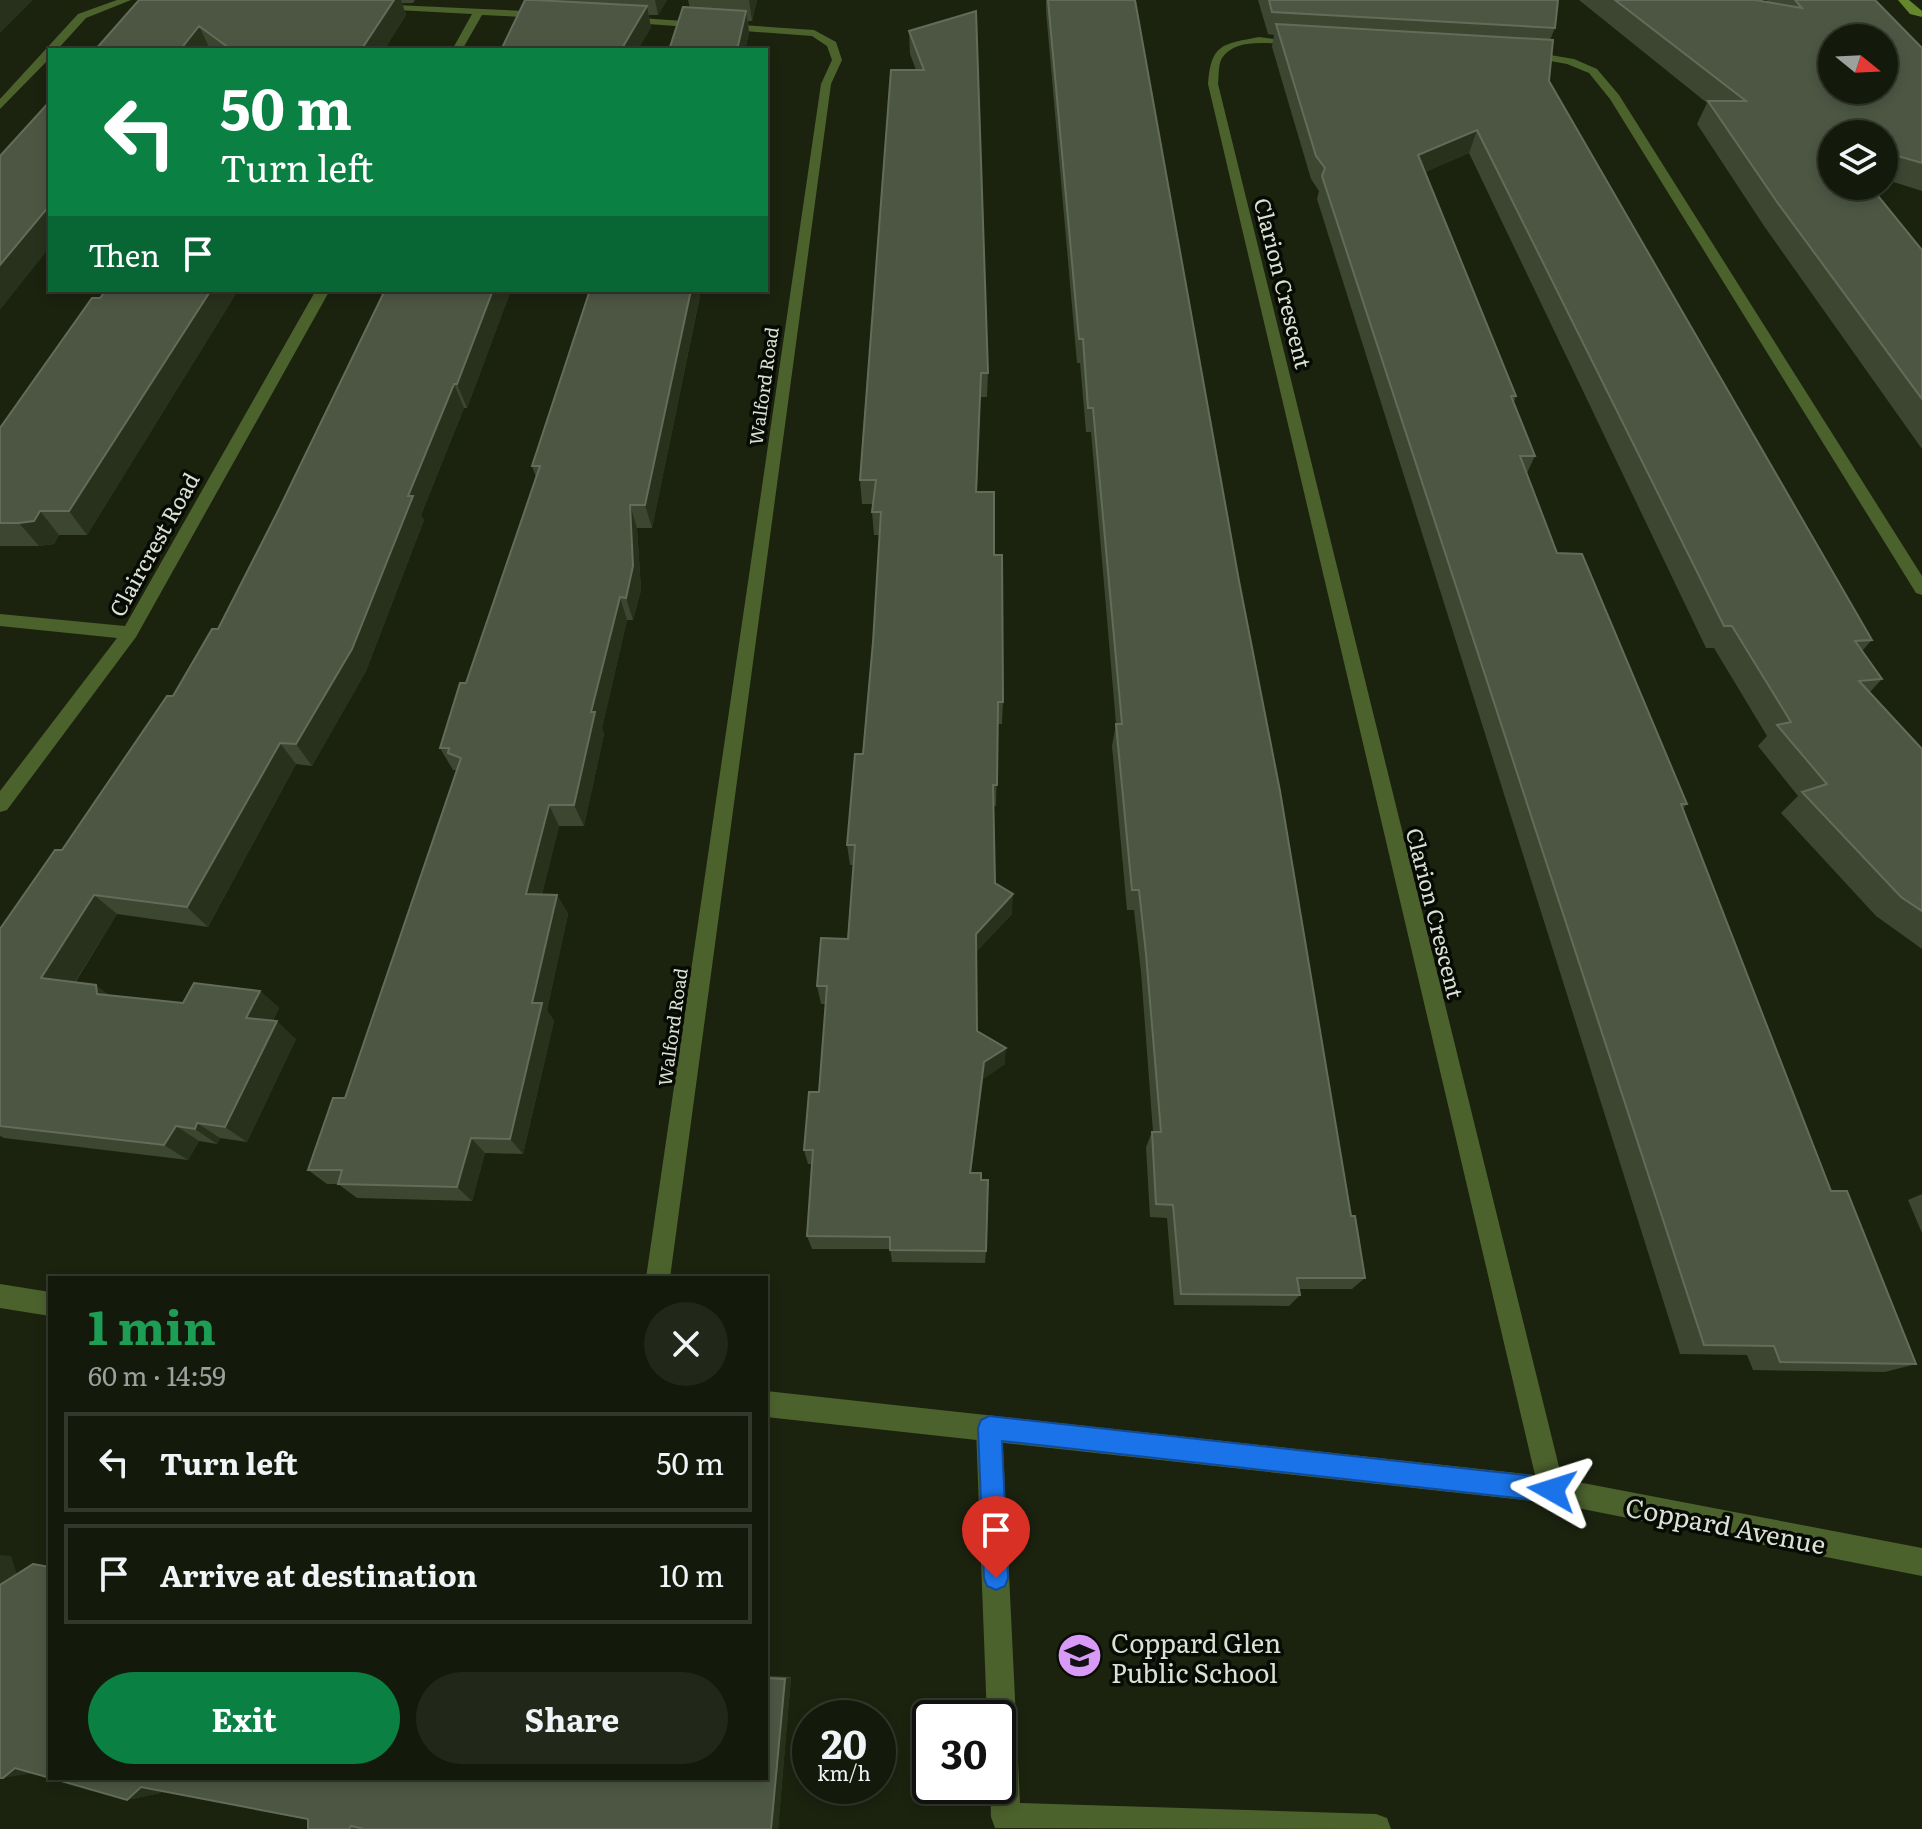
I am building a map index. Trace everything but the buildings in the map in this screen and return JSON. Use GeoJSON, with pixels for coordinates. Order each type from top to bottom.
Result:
{"type":"FeatureCollection","features":[{"type":"Feature","properties":{"kind":"street"},"geometry":{"type":"LineString","coordinates":[[54,48],[82,16],[126,0]]}},
{"type":"Feature","properties":{"kind":"street"},"geometry":{"type":"LineString","coordinates":[[1903,0],[1914,12],[1922,14]]}},
{"type":"Feature","properties":{"kind":"street"},"geometry":{"type":"LineString","coordinates":[[368,6],[558,16]]}},
{"type":"Feature","properties":{"kind":"street"},"geometry":{"type":"LineString","coordinates":[[458,48],[479,11]]}},
{"type":"Feature","properties":{"kind":"street","name":"Walford Road"},"geometry":{"type":"LineString","coordinates":[[606,19],[814,33],[832,44],[837,60],[826,84],[658,1276]]}},
{"type":"Feature","properties":{"kind":"street","name":"Clarion Crescent"},"geometry":{"type":"LineString","coordinates":[[1317,44],[1259,40],[1227,46],[1215,60],[1213,84],[1552,1490]]}},
{"type":"Feature","properties":{"kind":"street"},"geometry":{"type":"LineString","coordinates":[[0,106],[48,54]]}},
{"type":"Feature","properties":{"kind":"street"},"geometry":{"type":"LineString","coordinates":[[1513,54],[1542,55],[1593,71],[1615,97],[1922,589]]}},
{"type":"Feature","properties":{"kind":"street","name":"Claircrest Road"},"geometry":{"type":"LineString","coordinates":[[0,805],[130,633],[322,292]]}},
{"type":"Feature","properties":{"kind":"street"},"geometry":{"type":"LineString","coordinates":[[0,620],[130,633]]}},
{"type":"Feature","properties":{"kind":"street"},"geometry":{"type":"LineString","coordinates":[[0,1296],[48,1304]]}},
{"type":"Feature","properties":{"kind":"street","name":"Coppard Avenue"},"geometry":{"type":"LineString","coordinates":[[768,1404],[1552,1490],[1922,1562]]}},
{"type":"Feature","properties":{"kind":"street"},"geometry":{"type":"LineString","coordinates":[[989,1428],[1006,1817],[1376,1829]]}},
{"type":"Feature","properties":{"kind":"place","name":"Coppard Glen Public School"},"geometry":{"type":"Point","coordinates":[1080,1656]}},
{"type":"Feature","properties":{"kind":"route"},"geometry":{"type":"LineString","coordinates":[[996,1578],[989,1428],[1552,1490]]}}]}
